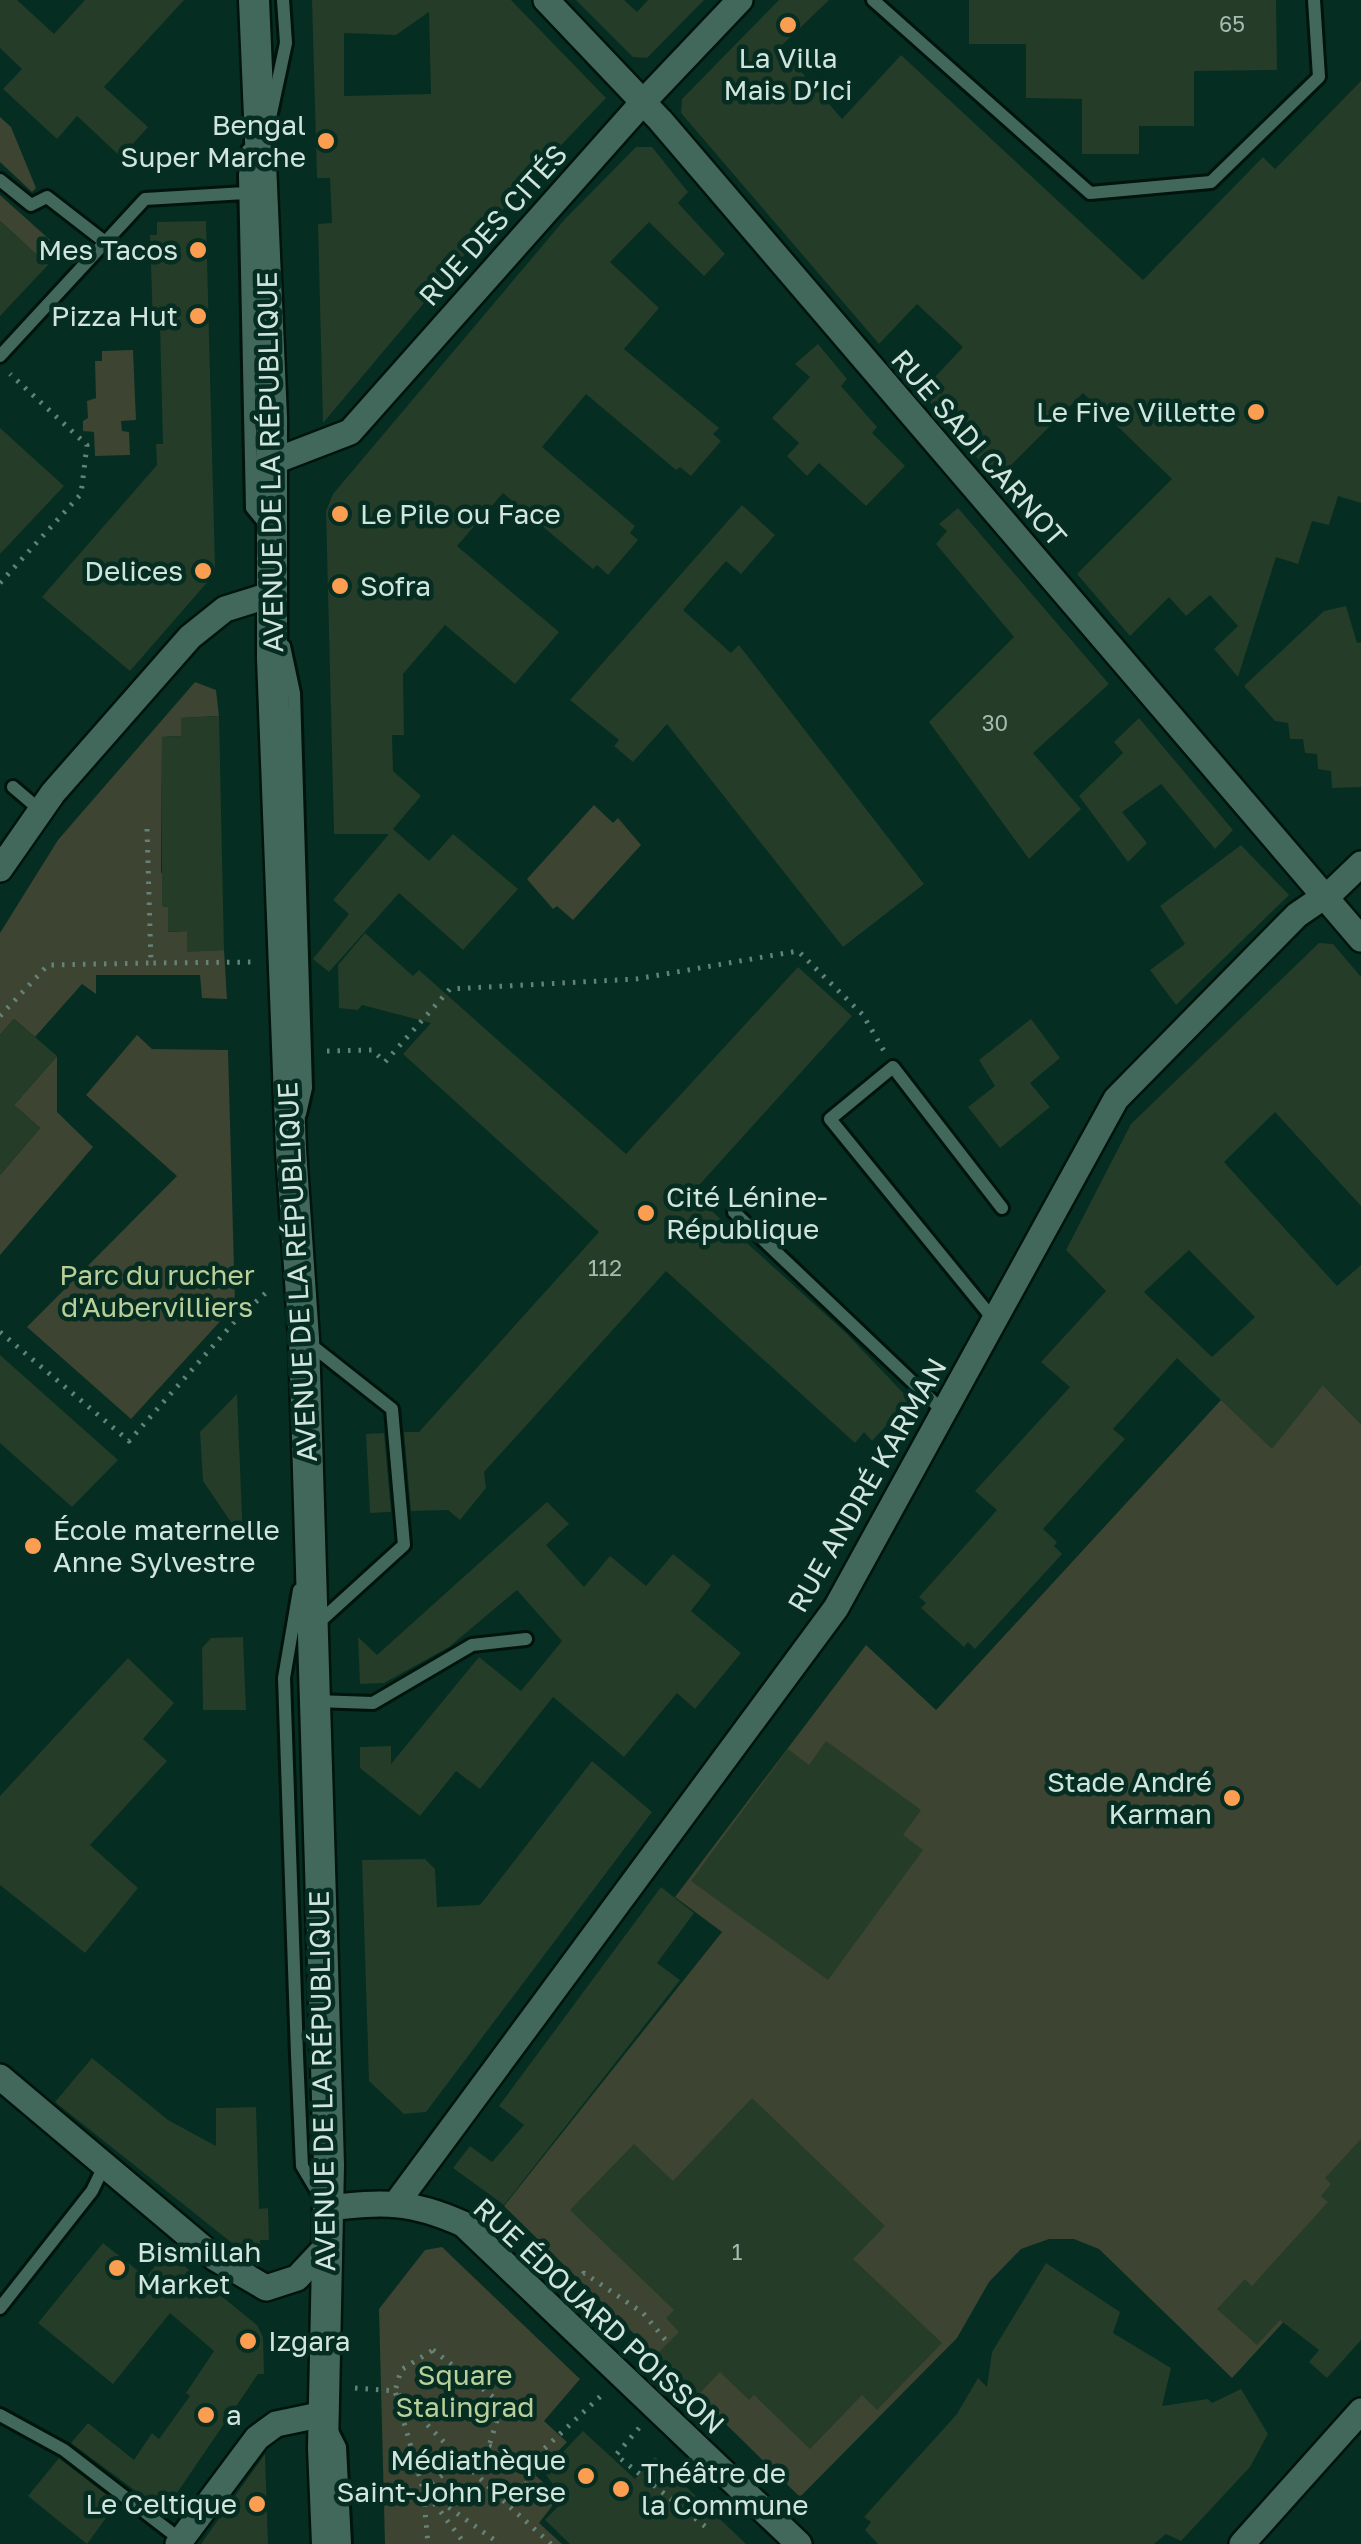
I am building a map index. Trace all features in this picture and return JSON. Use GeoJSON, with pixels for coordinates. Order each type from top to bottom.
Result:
{"type":"FeatureCollection","features":[{"type":"Feature","properties":{"kind":"main road","name":"AVENUE DE LA RÉPUBLIQUE"},"geometry":{"type":"LineString","coordinates":[[254,0],[263,150],[291,1150],[304,1340],[328,2208],[324,2401],[327,2544]]}},
{"type":"Feature","properties":{"kind":"street","name":"RUE SADI CARNOT"},"geometry":{"type":"LineString","coordinates":[[546,0],[644,102],[1361,940]]}},
{"type":"Feature","properties":{"kind":"street","name":"RUE DES CITÉS"},"geometry":{"type":"LineString","coordinates":[[272,462],[350,432],[740,0]]}},
{"type":"Feature","properties":{"kind":"street"},"geometry":{"type":"LineString","coordinates":[[0,868],[40,810],[190,637],[225,609],[273,594]]}},
{"type":"Feature","properties":{"kind":"street","name":"RUE ANDRÉ KARMAN"},"geometry":{"type":"LineString","coordinates":[[398,2201],[836,1608],[1116,1100],[1297,914],[1324,897],[1361,864]]}},
{"type":"Feature","properties":{"kind":"street"},"geometry":{"type":"LineString","coordinates":[[0,2076],[215,2258],[266,2288],[296,2278],[326,2247]]}},
{"type":"Feature","properties":{"kind":"street","name":"RUE ÉDOUARD POISSON"},"geometry":{"type":"LineString","coordinates":[[328,2208],[398,2201],[425,2206],[463,2224],[799,2544]]}},
{"type":"Feature","properties":{"kind":"street"},"geometry":{"type":"LineString","coordinates":[[179,2542],[257,2438],[276,2424],[324,2401]]}},
{"type":"Feature","properties":{"kind":"street"},"geometry":{"type":"LineString","coordinates":[[1242,2544],[1361,2411]]}},
{"type":"Feature","properties":{"kind":"lane"},"geometry":{"type":"LineString","coordinates":[[263,150],[286,43],[283,0]]}},
{"type":"Feature","properties":{"kind":"lane"},"geometry":{"type":"LineString","coordinates":[[873,0],[1090,193],[1211,182],[1319,77],[1314,0]]}},
{"type":"Feature","properties":{"kind":"lane"},"geometry":{"type":"LineString","coordinates":[[257,94],[245,193],[252,508],[273,533]]}},
{"type":"Feature","properties":{"kind":"lane"},"geometry":{"type":"LineString","coordinates":[[0,180],[32,205],[47,198],[105,242]]}},
{"type":"Feature","properties":{"kind":"lane"},"geometry":{"type":"LineString","coordinates":[[0,356],[144,200],[245,193]]}},
{"type":"Feature","properties":{"kind":"lane"},"geometry":{"type":"LineString","coordinates":[[273,594],[294,693],[306,1088],[291,1150]]}},
{"type":"Feature","properties":{"kind":"lane"},"geometry":{"type":"LineString","coordinates":[[13,787],[40,810]]}},
{"type":"Feature","properties":{"kind":"lane"},"geometry":{"type":"LineString","coordinates":[[994,1320],[830,1119],[893,1067],[1002,1208]]}},
{"type":"Feature","properties":{"kind":"lane"},"geometry":{"type":"LineString","coordinates":[[734,1212],[944,1412]]}},
{"type":"Feature","properties":{"kind":"lane"},"geometry":{"type":"LineString","coordinates":[[304,1340],[392,1409],[404,1544],[310,1630]]}},
{"type":"Feature","properties":{"kind":"lane"},"geometry":{"type":"LineString","coordinates":[[308,1538],[285,1698],[302,2166],[328,2208]]}},
{"type":"Feature","properties":{"kind":"lane"},"geometry":{"type":"LineString","coordinates":[[312,1701],[373,1703],[472,1646],[526,1639]]}},
{"type":"Feature","properties":{"kind":"lane"},"geometry":{"type":"LineString","coordinates":[[0,2308],[92,2191],[106,2164]]}},
{"type":"Feature","properties":{"kind":"lane"},"geometry":{"type":"LineString","coordinates":[[324,2401],[340,2446],[344,2544]]}},
{"type":"Feature","properties":{"kind":"lane"},"geometry":{"type":"LineString","coordinates":[[0,2415],[64,2450],[179,2542]]}},
{"type":"Feature","properties":{"kind":"path"},"geometry":{"type":"LineString","coordinates":[[0,365],[87,446],[80,494],[0,582]]}},
{"type":"Feature","properties":{"kind":"path"},"geometry":{"type":"LineString","coordinates":[[147,829],[151,963]]}},
{"type":"Feature","properties":{"kind":"path"},"geometry":{"type":"LineString","coordinates":[[305,1051],[372,1050],[385,1062],[450,989],[636,979],[798,951],[863,1015],[893,1067]]}},
{"type":"Feature","properties":{"kind":"path"},"geometry":{"type":"LineString","coordinates":[[0,1016],[48,965],[284,962]]}},
{"type":"Feature","properties":{"kind":"path"},"geometry":{"type":"LineString","coordinates":[[0,1332],[128,1442],[236,1320],[298,1262]]}},
{"type":"Feature","properties":{"kind":"path"},"geometry":{"type":"LineString","coordinates":[[550,2307],[584,2273],[643,2313],[668,2342]]}},
{"type":"Feature","properties":{"kind":"path"},"geometry":{"type":"LineString","coordinates":[[423,2488],[489,2446],[502,2404],[434,2350],[400,2370],[395,2392],[423,2488],[428,2544]]}},
{"type":"Feature","properties":{"kind":"path"},"geometry":{"type":"LineString","coordinates":[[510,2507],[525,2491],[532,2460],[623,2377]]}},
{"type":"Feature","properties":{"kind":"path"},"geometry":{"type":"LineString","coordinates":[[324,2401],[395,2392]]}},
{"type":"Feature","properties":{"kind":"path"},"geometry":{"type":"LineString","coordinates":[[395,2392],[462,2462],[551,2544]]}},
{"type":"Feature","properties":{"kind":"path"},"geometry":{"type":"LineString","coordinates":[[656,2409],[616,2454],[643,2482],[712,2531]]}},
{"type":"Feature","properties":{"kind":"path"},"geometry":{"type":"LineString","coordinates":[[489,2446],[532,2460]]}},
{"type":"Feature","properties":{"kind":"path"},"geometry":{"type":"LineString","coordinates":[[423,2488],[465,2544]]}},
{"type":"Feature","properties":{"kind":"path"},"geometry":{"type":"LineString","coordinates":[[423,2488],[500,2544]]}},
{"type":"Feature","properties":{"kind":"green space"},"geometry":{"type":"Polygon","coordinates":[[[0,117],[11,127],[36,188],[32,192],[0,162],[0,117]]]}},
{"type":"Feature","properties":{"kind":"green space"},"geometry":{"type":"Polygon","coordinates":[[[0,195],[50,240],[37,255],[0,221],[0,195]]]}},
{"type":"Feature","properties":{"kind":"green space"},"geometry":{"type":"Polygon","coordinates":[[[133,350],[136,420],[121,421],[122,431],[129,432],[130,455],[95,456],[94,432],[83,431],[83,421],[88,418],[87,401],[96,398],[95,361],[102,361],[102,351],[133,350]]]}},
{"type":"Feature","properties":{"kind":"green space"},"geometry":{"type":"Polygon","coordinates":[[[195,682],[216,690],[219,716],[181,718],[181,736],[162,737],[161,872],[168,885],[162,886],[162,906],[168,907],[169,932],[187,931],[187,951],[224,950],[227,999],[202,998],[200,975],[96,975],[96,994],[82,984],[35,1037],[14,1019],[0,1035],[0,933],[58,840],[195,682]]]}},
{"type":"Feature","properties":{"kind":"green space"},"geometry":{"type":"Polygon","coordinates":[[[594,805],[613,823],[618,818],[641,845],[573,920],[557,906],[553,909],[527,879],[594,805]]]}},
{"type":"Feature","properties":{"kind":"green space","name":"Parc du rucher d'Aubervilliers"},"geometry":{"type":"Polygon","coordinates":[[[137,1035],[152,1049],[228,1050],[235,1305],[131,1419],[27,1327],[177,1176],[86,1095],[137,1035]]]}},
{"type":"Feature","properties":{"kind":"green space"},"geometry":{"type":"Polygon","coordinates":[[[57,1056],[57,1112],[93,1147],[0,1255],[0,1175],[40,1128],[14,1105],[57,1056]]]}},
{"type":"Feature","properties":{"kind":"green space"},"geometry":{"type":"Polygon","coordinates":[[[1323,1385],[1361,1424],[1361,2238],[1232,2378],[1099,2249],[1074,2239],[1049,2239],[1021,2249],[989,2282],[957,2338],[800,2497],[504,2206],[722,1932],[675,1897],[866,1645],[936,1710],[1221,1400],[1323,1385]]]}},
{"type":"Feature","properties":{"kind":"green space","name":"Square Stalingrad"},"geometry":{"type":"Polygon","coordinates":[[[442,2247],[580,2379],[544,2421],[567,2442],[535,2475],[559,2497],[539,2523],[562,2544],[385,2544],[379,2309],[425,2250],[442,2247]]]}},
{"type":"Feature","properties":{"kind":"building"},"geometry":{"type":"Polygon","coordinates":[[[0,0],[17,0],[54,34],[85,0],[184,0],[104,87],[148,127],[121,157],[77,116],[57,139],[3,89],[22,69],[0,48],[0,0]]]}},
{"type":"Feature","properties":{"kind":"building"},"geometry":{"type":"Polygon","coordinates":[[[312,0],[511,0],[606,98],[526,182],[323,423],[318,224],[332,223],[330,178],[317,178],[312,0]],[[429,12],[396,35],[344,33],[344,96],[431,94],[429,12]]]}},
{"type":"Feature","properties":{"kind":"building"},"geometry":{"type":"Polygon","coordinates":[[[576,0],[624,0],[637,12],[648,0],[704,0],[647,58],[633,57],[576,0]]]}},
{"type":"Feature","properties":{"kind":"building"},"geometry":{"type":"Polygon","coordinates":[[[779,0],[829,0],[780,47],[842,119],[901,55],[1143,280],[1263,157],[1275,169],[1361,81],[1361,503],[1338,496],[1329,525],[1312,521],[1298,564],[1276,557],[1238,677],[1214,649],[1238,626],[1210,595],[1186,616],[1169,597],[1130,636],[1077,574],[1172,479],[1083,393],[996,480],[921,392],[963,347],[917,304],[879,344],[681,113],[682,99],[779,0]]]}},
{"type":"Feature","properties":{"kind":"building"},"geometry":{"type":"Polygon","coordinates":[[[969,0],[1276,0],[1277,70],[1194,71],[1194,126],[1139,126],[1139,154],[1082,154],[1082,99],[1026,98],[1026,44],[969,44],[969,0]]]}},
{"type":"Feature","properties":{"kind":"building"},"geometry":{"type":"Polygon","coordinates":[[[636,147],[652,147],[688,192],[678,203],[725,254],[704,276],[649,222],[610,262],[659,308],[624,349],[719,428],[713,434],[721,441],[691,476],[680,467],[676,470],[586,394],[542,447],[635,526],[630,533],[638,540],[608,575],[597,565],[593,569],[503,493],[457,546],[559,632],[515,684],[445,625],[403,674],[404,735],[392,735],[393,771],[421,796],[393,829],[429,861],[453,834],[518,889],[463,950],[399,893],[329,972],[313,959],[349,914],[333,900],[389,834],[334,834],[326,511],[333,494],[565,219],[636,147]]]}},
{"type":"Feature","properties":{"kind":"building"},"geometry":{"type":"Polygon","coordinates":[[[0,221],[48,265],[0,316],[0,221]]]}},
{"type":"Feature","properties":{"kind":"building"},"geometry":{"type":"Polygon","coordinates":[[[206,221],[215,566],[211,578],[130,671],[42,597],[157,465],[156,444],[163,444],[160,326],[153,327],[150,235],[157,235],[157,222],[206,221]]]}},
{"type":"Feature","properties":{"kind":"building"},"geometry":{"type":"Polygon","coordinates":[[[818,344],[847,379],[841,386],[877,427],[872,433],[905,466],[866,506],[819,463],[807,476],[787,456],[799,443],[772,418],[810,377],[795,364],[818,344]]]}},
{"type":"Feature","properties":{"kind":"building"},"geometry":{"type":"Polygon","coordinates":[[[0,428],[64,486],[0,554],[0,428]]]}},
{"type":"Feature","properties":{"kind":"building"},"geometry":{"type":"Polygon","coordinates":[[[742,505],[775,535],[741,574],[726,561],[683,610],[731,653],[739,645],[924,884],[843,947],[667,724],[633,762],[614,746],[619,740],[570,700],[742,505]]]}},
{"type":"Feature","properties":{"kind":"building"},"geometry":{"type":"Polygon","coordinates":[[[958,508],[1109,684],[1033,753],[1081,809],[1029,859],[929,722],[1014,637],[936,544],[947,531],[939,524],[958,508]]]}},
{"type":"Feature","properties":{"kind":"building"},"geometry":{"type":"Polygon","coordinates":[[[1346,606],[1357,643],[1361,642],[1361,787],[1332,788],[1331,771],[1318,769],[1317,754],[1305,753],[1303,739],[1290,739],[1288,723],[1275,721],[1244,686],[1324,611],[1346,606]]]}},
{"type":"Feature","properties":{"kind":"building"},"geometry":{"type":"Polygon","coordinates":[[[219,716],[224,950],[187,952],[187,931],[168,932],[168,907],[162,906],[162,737],[181,736],[181,718],[219,716]]]}},
{"type":"Feature","properties":{"kind":"building"},"geometry":{"type":"Polygon","coordinates":[[[1139,718],[1233,830],[1215,849],[1161,784],[1122,812],[1147,843],[1128,862],[1079,796],[1123,753],[1114,742],[1139,718]]]}},
{"type":"Feature","properties":{"kind":"building"},"geometry":{"type":"Polygon","coordinates":[[[1241,845],[1289,895],[1176,1005],[1150,970],[1185,944],[1160,906],[1241,845]]]}},
{"type":"Feature","properties":{"kind":"building","name":"Cité Lénine- République"},"geometry":{"type":"Polygon","coordinates":[[[365,933],[413,976],[419,970],[626,1154],[798,967],[852,1016],[692,1193],[846,1333],[910,1400],[872,1441],[864,1432],[855,1443],[666,1271],[484,1472],[486,1488],[460,1520],[448,1510],[411,1511],[404,1432],[419,1432],[599,1232],[403,1054],[431,1023],[362,1005],[358,1010],[339,1008],[338,965],[365,933]]]}},
{"type":"Feature","properties":{"kind":"building"},"geometry":{"type":"Polygon","coordinates":[[[1319,943],[1333,944],[1361,977],[1361,1206],[1275,1112],[1224,1162],[1337,1286],[1361,1265],[1361,1424],[1323,1385],[1272,1449],[1177,1358],[1113,1429],[1125,1439],[1043,1529],[1057,1542],[1054,1546],[1062,1554],[975,1649],[968,1642],[964,1647],[921,1608],[926,1603],[919,1597],[997,1510],[975,1491],[1070,1387],[1041,1362],[1106,1291],[1066,1250],[1131,1124],[1319,943]],[[1189,1250],[1144,1292],[1212,1357],[1255,1317],[1189,1250]]]}},
{"type":"Feature","properties":{"kind":"building"},"geometry":{"type":"Polygon","coordinates":[[[14,1019],[57,1056],[14,1105],[40,1128],[0,1175],[0,1035],[14,1019]]]}},
{"type":"Feature","properties":{"kind":"building"},"geometry":{"type":"Polygon","coordinates":[[[1031,1019],[1060,1058],[1030,1083],[1050,1107],[1000,1148],[968,1107],[995,1086],[979,1060],[1031,1019]]]}},
{"type":"Feature","properties":{"kind":"building"},"geometry":{"type":"Polygon","coordinates":[[[0,1355],[118,1460],[72,1507],[0,1443],[0,1355]]]}},
{"type":"Feature","properties":{"kind":"building"},"geometry":{"type":"Polygon","coordinates":[[[237,1394],[243,1540],[203,1481],[200,1432],[237,1394]]]}},
{"type":"Feature","properties":{"kind":"building"},"geometry":{"type":"Polygon","coordinates":[[[384,1433],[391,1512],[370,1513],[366,1434],[384,1433]]]}},
{"type":"Feature","properties":{"kind":"building"},"geometry":{"type":"Polygon","coordinates":[[[547,1502],[569,1524],[546,1545],[584,1587],[610,1556],[646,1586],[673,1554],[711,1585],[691,1611],[741,1653],[695,1709],[677,1693],[624,1757],[553,1697],[480,1789],[456,1771],[420,1816],[360,1768],[360,1747],[391,1746],[391,1764],[479,1657],[521,1691],[562,1641],[517,1590],[449,1647],[384,1683],[360,1684],[358,1637],[377,1655],[547,1502]]]}},
{"type":"Feature","properties":{"kind":"building"},"geometry":{"type":"Polygon","coordinates":[[[243,1637],[246,1710],[203,1710],[202,1648],[211,1638],[243,1637]]]}},
{"type":"Feature","properties":{"kind":"building"},"geometry":{"type":"Polygon","coordinates":[[[128,1658],[174,1703],[143,1739],[167,1761],[90,1845],[138,1888],[85,1953],[0,1885],[0,1796],[128,1658]]]}},
{"type":"Feature","properties":{"kind":"building"},"geometry":{"type":"Polygon","coordinates":[[[826,1741],[921,1810],[903,1835],[923,1850],[828,1980],[691,1881],[788,1749],[809,1765],[826,1741]]]}},
{"type":"Feature","properties":{"kind":"building"},"geometry":{"type":"Polygon","coordinates":[[[592,1761],[652,1812],[426,2112],[404,2114],[369,2081],[362,1860],[425,1859],[435,1869],[437,1907],[480,1905],[592,1761]]]}},
{"type":"Feature","properties":{"kind":"building"},"geometry":{"type":"Polygon","coordinates":[[[661,1887],[694,1913],[657,1963],[680,1980],[504,2205],[453,2168],[470,2146],[492,2162],[524,2125],[499,2106],[661,1887]]]}},
{"type":"Feature","properties":{"kind":"building"},"geometry":{"type":"Polygon","coordinates":[[[92,2058],[168,2120],[216,2146],[216,2108],[256,2107],[259,2209],[268,2208],[269,2240],[260,2240],[262,2267],[55,2102],[92,2058]]]}},
{"type":"Feature","properties":{"kind":"building"},"geometry":{"type":"Polygon","coordinates":[[[752,2098],[885,2226],[853,2259],[942,2343],[877,2410],[862,2395],[810,2449],[754,2395],[749,2400],[720,2372],[697,2396],[655,2356],[679,2332],[666,2318],[674,2310],[570,2210],[634,2144],[673,2181],[752,2098]]]}},
{"type":"Feature","properties":{"kind":"building"},"geometry":{"type":"Polygon","coordinates":[[[1361,2139],[1361,2340],[1327,2378],[1309,2362],[1319,2350],[1280,2320],[1257,2345],[1217,2309],[1245,2279],[1252,2286],[1328,2202],[1321,2196],[1331,2184],[1325,2178],[1361,2139]]]}},
{"type":"Feature","properties":{"kind":"building"},"geometry":{"type":"Polygon","coordinates":[[[103,2243],[146,2277],[167,2252],[257,2325],[263,2337],[264,2374],[258,2374],[164,2512],[71,2443],[88,2423],[134,2460],[152,2433],[159,2439],[190,2396],[186,2393],[214,2351],[170,2313],[113,2384],[38,2323],[103,2243]]]}},
{"type":"Feature","properties":{"kind":"building"},"geometry":{"type":"Polygon","coordinates":[[[1046,2263],[1120,2312],[1113,2333],[1171,2368],[1162,2406],[1208,2399],[1212,2403],[1241,2389],[1268,2434],[1250,2467],[1181,2541],[1166,2534],[1154,2544],[878,2544],[865,2530],[871,2522],[864,2517],[957,2414],[978,2378],[987,2387],[992,2352],[1046,2263]]]}},
{"type":"Feature","properties":{"kind":"building","name":"Théâtre de la Commune"},"geometry":{"type":"Polygon","coordinates":[[[583,2431],[635,2479],[655,2457],[746,2544],[570,2544],[545,2520],[564,2500],[544,2472],[583,2431]]]}},
{"type":"Feature","properties":{"kind":"building"},"geometry":{"type":"Polygon","coordinates":[[[265,2454],[268,2544],[201,2544],[222,2514],[265,2454]]]}},
{"type":"Feature","properties":{"kind":"building"},"geometry":{"type":"Polygon","coordinates":[[[59,2458],[117,2503],[87,2544],[28,2496],[59,2458]]]}},
{"type":"Feature","properties":{"kind":"place","name":"La Villa Mais D’Ici"},"geometry":{"type":"Point","coordinates":[788,25]}},
{"type":"Feature","properties":{"kind":"place","name":"Bengal Super Marche"},"geometry":{"type":"Point","coordinates":[326,141]}},
{"type":"Feature","properties":{"kind":"place","name":"Mes Tacos"},"geometry":{"type":"Point","coordinates":[198,250]}},
{"type":"Feature","properties":{"kind":"place","name":"Pizza Hut"},"geometry":{"type":"Point","coordinates":[198,316]}},
{"type":"Feature","properties":{"kind":"place","name":"Le Five Villette"},"geometry":{"type":"Point","coordinates":[1256,412]}},
{"type":"Feature","properties":{"kind":"place","name":"Le Pile ou Face"},"geometry":{"type":"Point","coordinates":[340,514]}},
{"type":"Feature","properties":{"kind":"place","name":"Delices"},"geometry":{"type":"Point","coordinates":[203,571]}},
{"type":"Feature","properties":{"kind":"place","name":"Sofra"},"geometry":{"type":"Point","coordinates":[340,586]}},
{"type":"Feature","properties":{"kind":"place","name":"Cité Lénine- République"},"geometry":{"type":"Point","coordinates":[646,1213]}},
{"type":"Feature","properties":{"kind":"place","name":"École maternelle Anne Sylvestre"},"geometry":{"type":"Point","coordinates":[33,1546]}},
{"type":"Feature","properties":{"kind":"place","name":"Stade André Karman"},"geometry":{"type":"Point","coordinates":[1232,1798]}},
{"type":"Feature","properties":{"kind":"place","name":"Bismillah Market"},"geometry":{"type":"Point","coordinates":[117,2268]}},
{"type":"Feature","properties":{"kind":"place","name":"Izgara"},"geometry":{"type":"Point","coordinates":[248,2341]}},
{"type":"Feature","properties":{"kind":"place","name":"a"},"geometry":{"type":"Point","coordinates":[206,2415]}},
{"type":"Feature","properties":{"kind":"place","name":"Médiathèque Saint-John Perse"},"geometry":{"type":"Point","coordinates":[586,2476]}},
{"type":"Feature","properties":{"kind":"place","name":"Théâtre de la Commune"},"geometry":{"type":"Point","coordinates":[621,2489]}},
{"type":"Feature","properties":{"kind":"place","name":"Le Celtique"},"geometry":{"type":"Point","coordinates":[257,2504]}}]}
